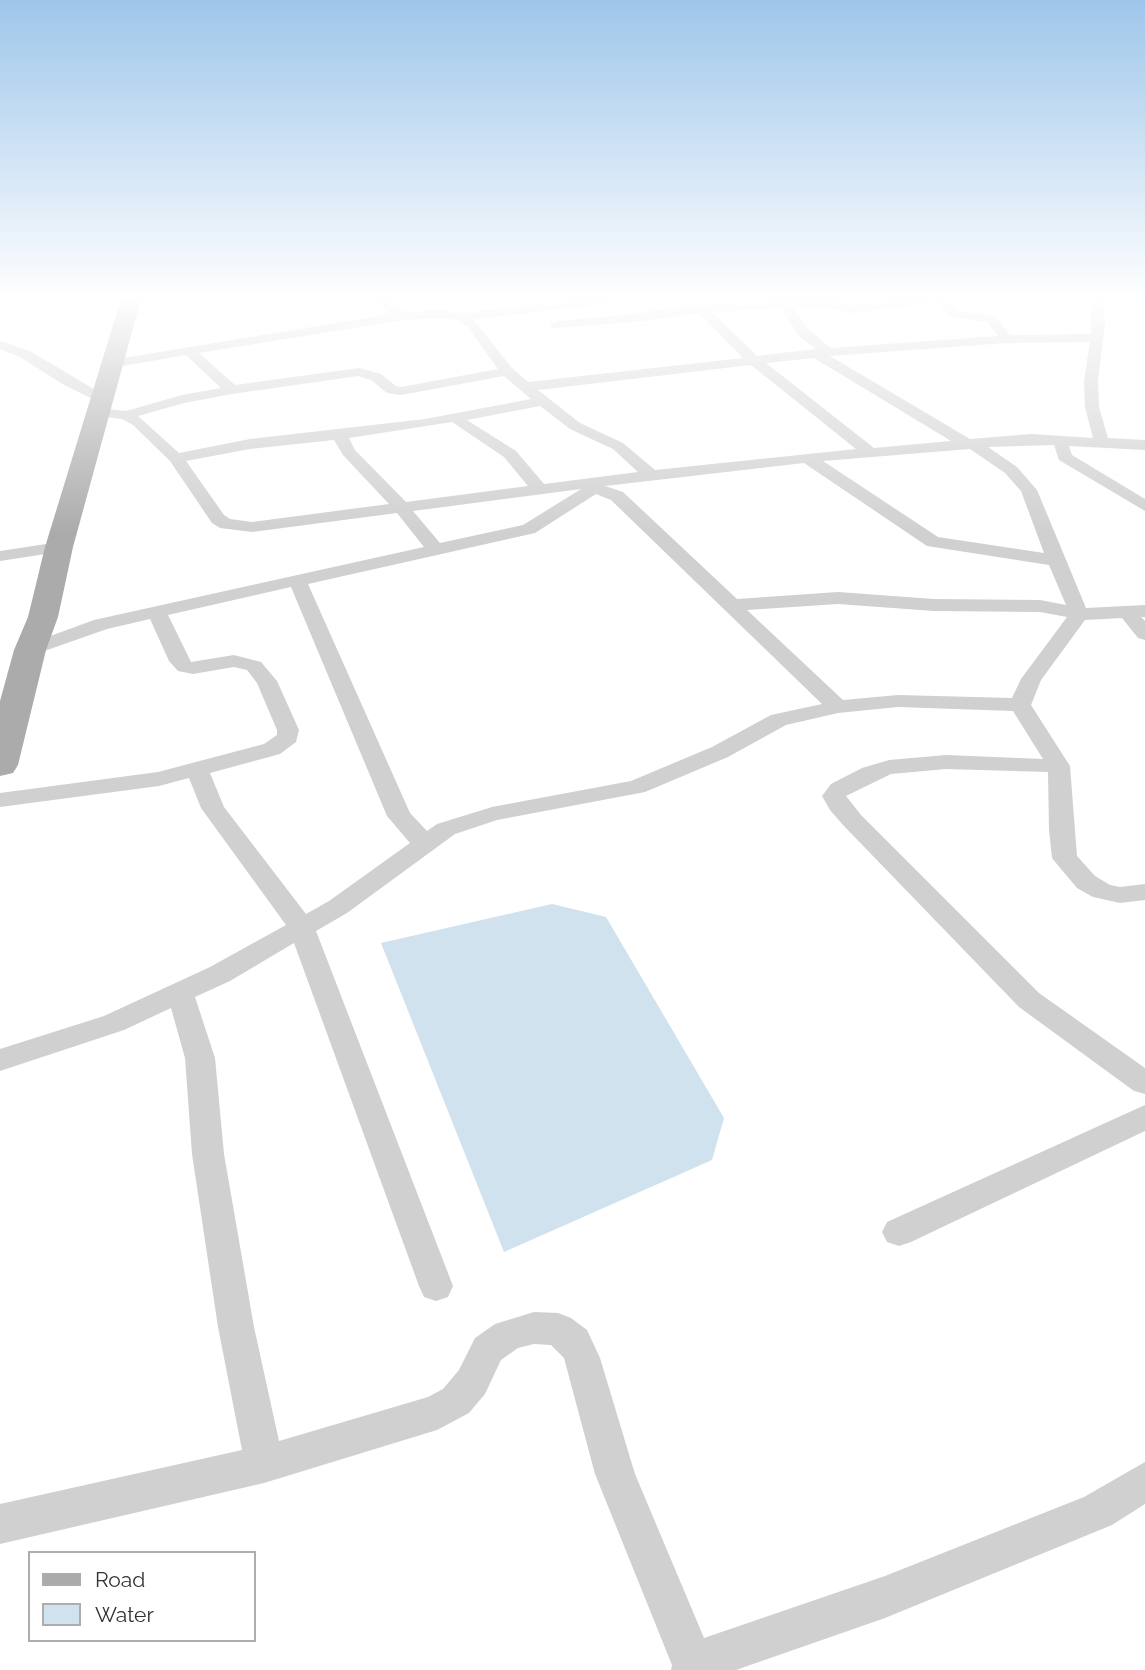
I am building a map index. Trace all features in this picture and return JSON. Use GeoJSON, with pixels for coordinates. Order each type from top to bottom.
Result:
{"type":"FeatureCollection","features":[{"type":"Feature","properties":{"kind":"main road"},"geometry":{"type":"LineString","coordinates":[[0,765],[108,377]]}},
{"type":"Feature","properties":{"kind":"street"},"geometry":{"type":"LineString","coordinates":[[61,377],[100,405],[138,422],[176,458],[218,519],[236,526],[268,526],[539,489],[807,458],[1031,439],[1145,445]]}},
{"type":"Feature","properties":{"kind":"street"},"geometry":{"type":"LineString","coordinates":[[218,377],[232,390]]}},
{"type":"Feature","properties":{"kind":"street"},"geometry":{"type":"LineString","coordinates":[[126,415],[182,399],[324,377]]}},
{"type":"Feature","properties":{"kind":"street"},"geometry":{"type":"LineString","coordinates":[[376,377],[392,390],[401,391],[476,377]]}},
{"type":"Feature","properties":{"kind":"street"},"geometry":{"type":"LineString","coordinates":[[514,377],[575,426],[618,446],[651,475]]}},
{"type":"Feature","properties":{"kind":"street"},"geometry":{"type":"LineString","coordinates":[[525,387],[610,377]]}},
{"type":"Feature","properties":{"kind":"street"},"geometry":{"type":"LineString","coordinates":[[775,377],[872,453]]}},
{"type":"Feature","properties":{"kind":"street"},"geometry":{"type":"LineString","coordinates":[[860,377],[967,444],[973,444],[1011,470],[1029,490],[1079,614]]}},
{"type":"Feature","properties":{"kind":"street"},"geometry":{"type":"LineString","coordinates":[[1091,377],[1092,407],[1102,443]]}},
{"type":"Feature","properties":{"kind":"street"},"geometry":{"type":"LineString","coordinates":[[176,458],[261,442],[339,436],[455,418],[543,401]]}},
{"type":"Feature","properties":{"kind":"street"},"geometry":{"type":"LineString","coordinates":[[455,418],[510,454],[539,489]]}},
{"type":"Feature","properties":{"kind":"street"},"geometry":{"type":"LineString","coordinates":[[339,436],[349,452],[402,508],[435,549]]}},
{"type":"Feature","properties":{"kind":"street"},"geometry":{"type":"LineString","coordinates":[[1060,440],[1065,457],[1145,506]]}},
{"type":"Feature","properties":{"kind":"street"},"geometry":{"type":"LineString","coordinates":[[807,458],[933,542],[1055,560]]}},
{"type":"Feature","properties":{"kind":"street"},"geometry":{"type":"LineString","coordinates":[[30,650],[101,624],[529,529],[599,484]]}},
{"type":"Feature","properties":{"kind":"street"},"geometry":{"type":"LineString","coordinates":[[599,484],[617,496],[838,707]]}},
{"type":"Feature","properties":{"kind":"street"},"geometry":{"type":"LineString","coordinates":[[0,556],[59,547]]}},
{"type":"Feature","properties":{"kind":"street"},"geometry":{"type":"LineString","coordinates":[[298,581],[399,816],[424,843]]}},
{"type":"Feature","properties":{"kind":"street"},"geometry":{"type":"LineString","coordinates":[[732,605],[838,598],[934,605],[1040,606],[1079,614],[1136,611],[1145,634]]}},
{"type":"Feature","properties":{"kind":"street"},"geometry":{"type":"LineString","coordinates":[[0,800],[134,783],[197,770],[272,748],[288,737],[288,730],[267,681],[254,666],[234,662],[185,667],[179,661],[157,611]]}},
{"type":"Feature","properties":{"kind":"street"},"geometry":{"type":"LineString","coordinates":[[1020,705],[1031,679],[1079,614]]}},
{"type":"Feature","properties":{"kind":"street"},"geometry":{"type":"LineString","coordinates":[[43,617],[101,624]]}},
{"type":"Feature","properties":{"kind":"street"},"geometry":{"type":"LineString","coordinates":[[0,1060],[114,1023],[180,993],[302,928],[365,888],[424,843],[446,829],[469,820],[637,787],[720,752],[779,720],[805,712],[898,701],[1020,705]]}},
{"type":"Feature","properties":{"kind":"street"},"geometry":{"type":"LineString","coordinates":[[1020,705],[1059,766],[1060,830],[1065,859],[1086,882],[1102,891],[1120,895],[1145,892]]}},
{"type":"Feature","properties":{"kind":"street"},"geometry":{"type":"LineString","coordinates":[[1059,766],[946,762],[889,767],[870,773],[839,789],[834,796],[852,820],[1029,1000],[1145,1083]]}},
{"type":"Feature","properties":{"kind":"street"},"geometry":{"type":"LineString","coordinates":[[197,770],[213,808],[302,928],[436,1286]]}},
{"type":"Feature","properties":{"kind":"street"},"geometry":{"type":"LineString","coordinates":[[180,993],[200,1058],[208,1154],[236,1327],[264,1464]]}},
{"type":"Feature","properties":{"kind":"street"},"geometry":{"type":"LineString","coordinates":[[899,1232],[1145,1117]]}},
{"type":"Feature","properties":{"kind":"street"},"geometry":{"type":"LineString","coordinates":[[0,1524],[264,1464],[437,1412],[456,1401],[472,1382],[488,1349],[508,1335],[534,1328],[558,1329],[574,1341],[582,1358],[615,1474],[693,1668]]}},
{"type":"Feature","properties":{"kind":"street"},"geometry":{"type":"LineString","coordinates":[[693,1668],[694,1663],[885,1597],[1098,1511],[1145,1481]]}},
{"type":"Feature","properties":{"kind":"water"},"geometry":{"type":"Polygon","coordinates":[[[552,904],[606,917],[724,1118],[712,1160],[504,1252],[381,943],[552,904]]]}}]}
